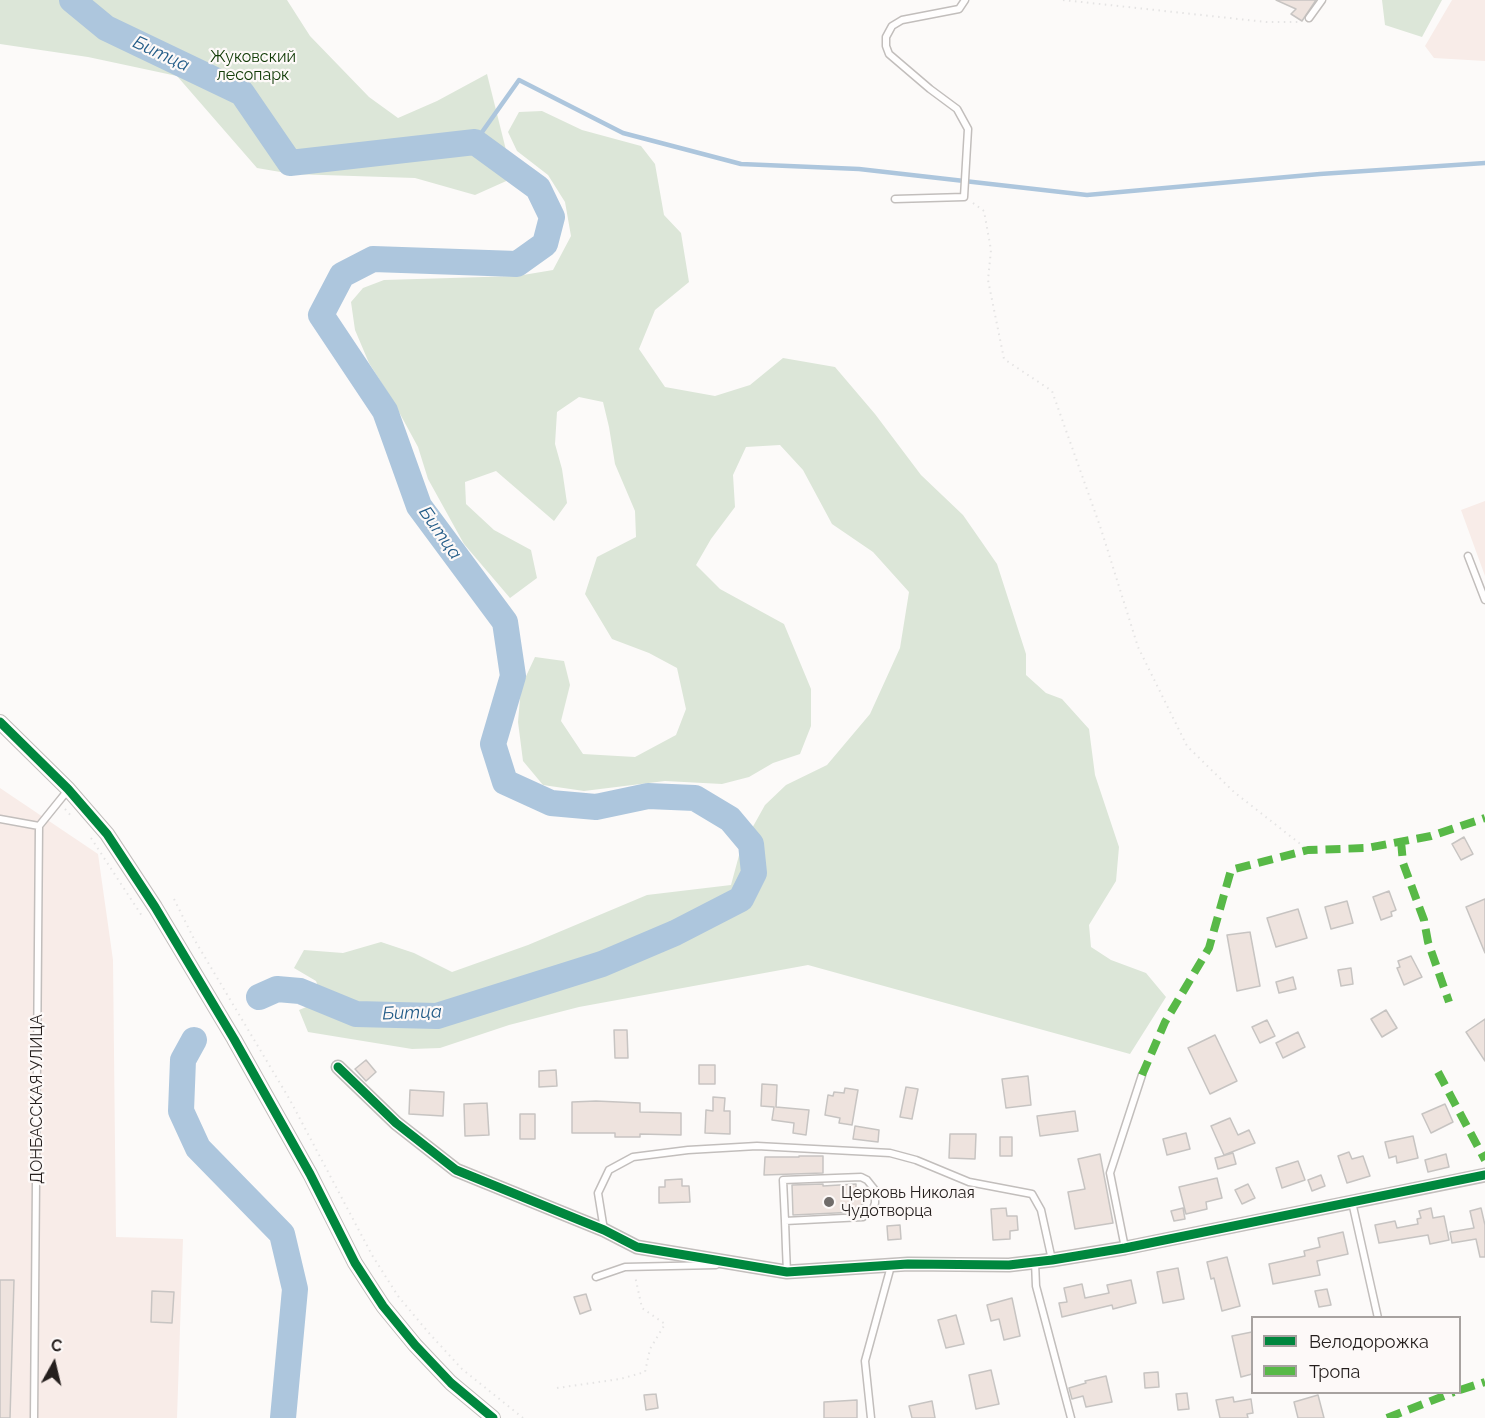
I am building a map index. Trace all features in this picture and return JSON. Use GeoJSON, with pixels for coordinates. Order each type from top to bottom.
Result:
{"type":"FeatureCollection","features":[{"type":"Feature","properties":{"kind":"street"},"geometry":{"type":"LineString","coordinates":[[0,722],[68,789],[107,834],[161,917],[275,1109],[355,1263],[383,1306],[451,1383],[493,1418]]}},
{"type":"Feature","properties":{"kind":"street"},"geometry":{"type":"LineString","coordinates":[[338,1067],[396,1123],[456,1170],[604,1230],[637,1247],[788,1272],[891,1265],[1009,1265],[1052,1260],[1125,1248],[1485,1175]]}},
{"type":"Feature","properties":{"kind":"lane"},"geometry":{"type":"LineString","coordinates":[[896,199],[964,197],[968,129],[957,109],[889,54],[886,37],[892,26],[902,20],[959,9],[965,0]]}},
{"type":"Feature","properties":{"kind":"lane"},"geometry":{"type":"LineString","coordinates":[[1309,18],[1322,0]]}},
{"type":"Feature","properties":{"kind":"lane"},"geometry":{"type":"LineString","coordinates":[[1468,556],[1485,600]]}},
{"type":"Feature","properties":{"kind":"lane"},"geometry":{"type":"LineString","coordinates":[[0,819],[39,826],[68,789]]}},
{"type":"Feature","properties":{"kind":"lane","name":"ДОНБАССКАЯ УЛИЦА"},"geometry":{"type":"LineString","coordinates":[[34,1418],[39,826]]}},
{"type":"Feature","properties":{"kind":"lane"},"geometry":{"type":"LineString","coordinates":[[1125,1248],[1110,1173],[1142,1075]]}},
{"type":"Feature","properties":{"kind":"lane"},"geometry":{"type":"LineString","coordinates":[[604,1230],[598,1193],[609,1170],[633,1157],[688,1150],[756,1146],[890,1153],[916,1160],[969,1182],[1032,1194],[1041,1210],[1052,1260]]}},
{"type":"Feature","properties":{"kind":"lane"},"geometry":{"type":"LineString","coordinates":[[785,1221],[863,1217],[873,1209],[875,1190],[872,1184],[861,1177],[783,1180],[785,1221],[788,1272]]}},
{"type":"Feature","properties":{"kind":"lane"},"geometry":{"type":"LineString","coordinates":[[1352,1202],[1378,1316]]}},
{"type":"Feature","properties":{"kind":"lane"},"geometry":{"type":"LineString","coordinates":[[1035,1262],[1036,1286],[1071,1418]]}},
{"type":"Feature","properties":{"kind":"lane"},"geometry":{"type":"LineString","coordinates":[[596,1277],[625,1267],[735,1264]]}},
{"type":"Feature","properties":{"kind":"lane"},"geometry":{"type":"LineString","coordinates":[[871,1418],[865,1361],[891,1265]]}},
{"type":"Feature","properties":{"kind":"path"},"geometry":{"type":"LineString","coordinates":[[1063,0],[1266,22],[1305,22],[1309,18]]}},
{"type":"Feature","properties":{"kind":"path"},"geometry":{"type":"LineString","coordinates":[[964,197],[984,211],[991,250],[988,280],[1004,359],[1053,391],[1101,529],[1138,647],[1187,746],[1234,792],[1308,850]]}},
{"type":"Feature","properties":{"kind":"path"},"geometry":{"type":"LineString","coordinates":[[58,802],[74,819]]}},
{"type":"Feature","properties":{"kind":"path"},"geometry":{"type":"LineString","coordinates":[[89,836],[142,916]]}},
{"type":"Feature","properties":{"kind":"path"},"geometry":{"type":"LineString","coordinates":[[174,899],[194,939],[290,1100],[372,1255],[398,1296],[462,1369],[523,1418]]}},
{"type":"Feature","properties":{"kind":"path"},"geometry":{"type":"LineString","coordinates":[[557,1388],[620,1379],[645,1372],[650,1349],[665,1324],[642,1308],[633,1267]]}},
{"type":"Feature","properties":{"kind":"shaded area"},"geometry":{"type":"Polygon","coordinates":[[[1452,0],[1485,0],[1485,61],[1434,58],[1425,46],[1452,0]]]}},
{"type":"Feature","properties":{"kind":"shaded area"},"geometry":{"type":"Polygon","coordinates":[[[1485,501],[1485,576],[1461,510],[1485,501]]]}},
{"type":"Feature","properties":{"kind":"shaded area"},"geometry":{"type":"Polygon","coordinates":[[[0,788],[98,854],[113,960],[116,1237],[183,1239],[177,1418],[0,1418],[0,788]]]}},
{"type":"Feature","properties":{"kind":"green space","name":"Жуковский лесопарк"},"geometry":{"type":"Polygon","coordinates":[[[0,0],[287,0],[310,36],[369,97],[398,118],[437,101],[487,74],[513,178],[475,195],[415,178],[292,174],[257,168],[177,76],[88,57],[0,44],[0,0]]]}},
{"type":"Feature","properties":{"kind":"green space"},"geometry":{"type":"Polygon","coordinates":[[[1382,0],[1442,0],[1422,37],[1385,25],[1382,0]]]}},
{"type":"Feature","properties":{"kind":"green space"},"geometry":{"type":"Polygon","coordinates":[[[542,111],[582,130],[641,146],[655,164],[664,215],[681,233],[689,282],[655,310],[639,349],[665,387],[715,396],[750,385],[783,358],[835,367],[875,414],[921,475],[963,515],[997,564],[1026,654],[1026,675],[1046,693],[1062,699],[1089,729],[1095,775],[1119,847],[1116,881],[1089,925],[1091,947],[1111,960],[1146,973],[1166,997],[1130,1054],[808,965],[579,1007],[509,1025],[440,1048],[412,1049],[308,1032],[299,1010],[323,1000],[316,981],[294,968],[304,950],[343,953],[381,942],[414,953],[452,972],[528,945],[647,895],[731,885],[741,848],[765,805],[786,785],[827,765],[870,714],[900,648],[909,592],[873,552],[832,524],[803,470],[780,445],[746,447],[733,475],[735,507],[711,539],[696,565],[720,589],[784,624],[811,689],[811,726],[800,754],[773,763],[749,777],[722,784],[665,781],[584,791],[543,785],[523,761],[518,722],[521,687],[535,657],[564,661],[570,685],[561,721],[583,754],[635,757],[676,735],[686,709],[677,668],[649,653],[612,639],[585,594],[597,557],[636,537],[635,511],[615,464],[603,402],[579,397],[557,412],[555,444],[562,469],[567,503],[554,521],[496,471],[465,482],[466,504],[494,530],[531,550],[537,578],[510,598],[464,544],[428,479],[418,447],[369,363],[355,330],[351,302],[363,288],[384,280],[517,276],[553,270],[571,236],[565,202],[548,175],[517,151],[508,132],[519,112],[542,111]]]}},
{"type":"Feature","properties":{"kind":"building"},"geometry":{"type":"Polygon","coordinates":[[[1276,0],[1316,0],[1302,21],[1291,14],[1296,9],[1276,0]]]}},
{"type":"Feature","properties":{"kind":"building"},"geometry":{"type":"Polygon","coordinates":[[[1464,837],[1473,854],[1461,860],[1452,844],[1464,837]]]}},
{"type":"Feature","properties":{"kind":"building"},"geometry":{"type":"Polygon","coordinates":[[[1389,891],[1396,910],[1391,912],[1392,916],[1381,920],[1373,897],[1389,891]]]}},
{"type":"Feature","properties":{"kind":"building"},"geometry":{"type":"Polygon","coordinates":[[[1485,899],[1485,953],[1466,907],[1485,899]]]}},
{"type":"Feature","properties":{"kind":"building"},"geometry":{"type":"Polygon","coordinates":[[[1347,901],[1353,923],[1331,929],[1325,907],[1347,901]]]}},
{"type":"Feature","properties":{"kind":"building"},"geometry":{"type":"Polygon","coordinates":[[[1298,909],[1307,938],[1276,947],[1267,918],[1298,909]]]}},
{"type":"Feature","properties":{"kind":"building"},"geometry":{"type":"Polygon","coordinates":[[[1250,932],[1260,986],[1237,991],[1227,935],[1250,932]]]}},
{"type":"Feature","properties":{"kind":"building"},"geometry":{"type":"Polygon","coordinates":[[[1411,956],[1422,977],[1404,985],[1397,968],[1400,967],[1398,961],[1411,956]]]}},
{"type":"Feature","properties":{"kind":"building"},"geometry":{"type":"Polygon","coordinates":[[[1351,968],[1353,984],[1341,986],[1338,970],[1351,968]]]}},
{"type":"Feature","properties":{"kind":"building"},"geometry":{"type":"Polygon","coordinates":[[[1293,977],[1296,989],[1279,993],[1276,982],[1293,977]]]}},
{"type":"Feature","properties":{"kind":"building"},"geometry":{"type":"Polygon","coordinates":[[[1386,1010],[1397,1028],[1382,1037],[1371,1019],[1386,1010]]]}},
{"type":"Feature","properties":{"kind":"building"},"geometry":{"type":"Polygon","coordinates":[[[1485,1019],[1485,1061],[1466,1032],[1485,1019]]]}},
{"type":"Feature","properties":{"kind":"building"},"geometry":{"type":"Polygon","coordinates":[[[1267,1020],[1275,1036],[1260,1043],[1252,1027],[1267,1020]]]}},
{"type":"Feature","properties":{"kind":"building"},"geometry":{"type":"Polygon","coordinates":[[[614,1030],[627,1030],[628,1058],[615,1058],[614,1030]]]}},
{"type":"Feature","properties":{"kind":"building"},"geometry":{"type":"Polygon","coordinates":[[[1298,1032],[1305,1047],[1283,1058],[1276,1043],[1298,1032]]]}},
{"type":"Feature","properties":{"kind":"building"},"geometry":{"type":"Polygon","coordinates":[[[1215,1035],[1237,1081],[1210,1094],[1188,1048],[1215,1035]]]}},
{"type":"Feature","properties":{"kind":"building"},"geometry":{"type":"Polygon","coordinates":[[[366,1060],[376,1072],[366,1081],[355,1069],[366,1060]]]}},
{"type":"Feature","properties":{"kind":"building"},"geometry":{"type":"Polygon","coordinates":[[[699,1065],[715,1065],[715,1084],[699,1084],[699,1065]]]}},
{"type":"Feature","properties":{"kind":"building"},"geometry":{"type":"Polygon","coordinates":[[[556,1070],[557,1086],[539,1087],[539,1071],[556,1070]]]}},
{"type":"Feature","properties":{"kind":"building"},"geometry":{"type":"Polygon","coordinates":[[[1028,1076],[1031,1105],[1006,1108],[1002,1079],[1028,1076]]]}},
{"type":"Feature","properties":{"kind":"building"},"geometry":{"type":"Polygon","coordinates":[[[762,1084],[777,1085],[776,1107],[809,1110],[806,1135],[793,1133],[794,1123],[772,1120],[774,1107],[761,1106],[762,1084]]]}},
{"type":"Feature","properties":{"kind":"building"},"geometry":{"type":"Polygon","coordinates":[[[906,1087],[918,1089],[912,1119],[900,1117],[906,1087]]]}},
{"type":"Feature","properties":{"kind":"building"},"geometry":{"type":"Polygon","coordinates":[[[845,1088],[858,1090],[852,1125],[839,1123],[840,1118],[825,1115],[828,1095],[833,1096],[834,1092],[844,1093],[845,1088]]]}},
{"type":"Feature","properties":{"kind":"building"},"geometry":{"type":"Polygon","coordinates":[[[410,1090],[444,1092],[443,1116],[409,1114],[410,1090]]]}},
{"type":"Feature","properties":{"kind":"building"},"geometry":{"type":"Polygon","coordinates":[[[713,1097],[725,1098],[724,1111],[730,1111],[730,1134],[705,1133],[706,1110],[713,1111],[713,1097]]]}},
{"type":"Feature","properties":{"kind":"building"},"geometry":{"type":"Polygon","coordinates":[[[572,1102],[640,1103],[640,1112],[681,1113],[681,1135],[640,1134],[640,1137],[615,1137],[615,1133],[572,1133],[572,1102]]]}},
{"type":"Feature","properties":{"kind":"building"},"geometry":{"type":"Polygon","coordinates":[[[487,1103],[489,1135],[465,1136],[464,1104],[487,1103]]]}},
{"type":"Feature","properties":{"kind":"building"},"geometry":{"type":"Polygon","coordinates":[[[1445,1104],[1453,1122],[1431,1133],[1422,1114],[1445,1104]]]}},
{"type":"Feature","properties":{"kind":"building"},"geometry":{"type":"Polygon","coordinates":[[[1075,1111],[1078,1131],[1040,1136],[1037,1116],[1075,1111]]]}},
{"type":"Feature","properties":{"kind":"building"},"geometry":{"type":"Polygon","coordinates":[[[520,1114],[535,1114],[535,1139],[520,1139],[520,1114]]]}},
{"type":"Feature","properties":{"kind":"building"},"geometry":{"type":"Polygon","coordinates":[[[1230,1118],[1238,1135],[1249,1130],[1255,1143],[1224,1155],[1211,1126],[1230,1118]]]}},
{"type":"Feature","properties":{"kind":"building"},"geometry":{"type":"Polygon","coordinates":[[[855,1126],[879,1130],[878,1142],[853,1139],[855,1126]]]}},
{"type":"Feature","properties":{"kind":"building"},"geometry":{"type":"Polygon","coordinates":[[[1186,1133],[1190,1149],[1167,1155],[1163,1139],[1186,1133]]]}},
{"type":"Feature","properties":{"kind":"building"},"geometry":{"type":"Polygon","coordinates":[[[950,1134],[976,1134],[975,1159],[949,1158],[950,1134]]]}},
{"type":"Feature","properties":{"kind":"building"},"geometry":{"type":"Polygon","coordinates":[[[1413,1136],[1418,1158],[1397,1163],[1396,1156],[1389,1158],[1385,1142],[1413,1136]]]}},
{"type":"Feature","properties":{"kind":"building"},"geometry":{"type":"Polygon","coordinates":[[[1000,1137],[1012,1137],[1012,1156],[1000,1156],[1000,1137]]]}},
{"type":"Feature","properties":{"kind":"building"},"geometry":{"type":"Polygon","coordinates":[[[1349,1152],[1352,1159],[1363,1156],[1370,1176],[1347,1183],[1338,1156],[1349,1152]]]}},
{"type":"Feature","properties":{"kind":"building"},"geometry":{"type":"Polygon","coordinates":[[[1233,1153],[1236,1164],[1218,1169],[1215,1158],[1233,1153]]]}},
{"type":"Feature","properties":{"kind":"building"},"geometry":{"type":"Polygon","coordinates":[[[1100,1154],[1113,1223],[1075,1229],[1068,1192],[1085,1189],[1078,1159],[1100,1154]]]}},
{"type":"Feature","properties":{"kind":"building"},"geometry":{"type":"Polygon","coordinates":[[[1446,1154],[1449,1167],[1428,1172],[1425,1160],[1446,1154]]]}},
{"type":"Feature","properties":{"kind":"building"},"geometry":{"type":"Polygon","coordinates":[[[823,1156],[823,1173],[764,1175],[765,1157],[823,1156]]]}},
{"type":"Feature","properties":{"kind":"building"},"geometry":{"type":"Polygon","coordinates":[[[1298,1161],[1305,1180],[1282,1188],[1276,1168],[1298,1161]]]}},
{"type":"Feature","properties":{"kind":"building"},"geometry":{"type":"Polygon","coordinates":[[[1321,1175],[1325,1186],[1312,1191],[1308,1180],[1321,1175]]]}},
{"type":"Feature","properties":{"kind":"building"},"geometry":{"type":"Polygon","coordinates":[[[1217,1178],[1222,1198],[1206,1202],[1207,1209],[1186,1214],[1179,1187],[1217,1178]]]}},
{"type":"Feature","properties":{"kind":"building"},"geometry":{"type":"Polygon","coordinates":[[[682,1179],[682,1186],[689,1186],[690,1202],[659,1203],[659,1187],[665,1187],[665,1180],[682,1179]]]}},
{"type":"Feature","properties":{"kind":"building","name":"Церковь Николая Чудотворца"},"geometry":{"type":"Polygon","coordinates":[[[823,1184],[823,1186],[856,1184],[865,1196],[864,1203],[857,1209],[857,1212],[793,1215],[792,1185],[823,1184]]]}},
{"type":"Feature","properties":{"kind":"building"},"geometry":{"type":"Polygon","coordinates":[[[1248,1184],[1255,1198],[1242,1204],[1235,1190],[1248,1184]]]}},
{"type":"Feature","properties":{"kind":"building"},"geometry":{"type":"Polygon","coordinates":[[[1006,1208],[1007,1216],[1017,1216],[1018,1230],[1010,1231],[1010,1239],[993,1240],[991,1209],[1006,1208]]]}},
{"type":"Feature","properties":{"kind":"building"},"geometry":{"type":"Polygon","coordinates":[[[1183,1208],[1185,1219],[1174,1221],[1171,1211],[1183,1208]]]}},
{"type":"Feature","properties":{"kind":"building"},"geometry":{"type":"Polygon","coordinates":[[[1431,1208],[1433,1218],[1444,1216],[1449,1240],[1430,1244],[1428,1235],[1379,1243],[1375,1225],[1395,1221],[1397,1228],[1418,1224],[1417,1219],[1421,1218],[1419,1211],[1431,1208]]]}},
{"type":"Feature","properties":{"kind":"building"},"geometry":{"type":"Polygon","coordinates":[[[1481,1208],[1485,1225],[1485,1257],[1480,1257],[1476,1239],[1452,1243],[1450,1232],[1474,1228],[1470,1211],[1481,1208]]]}},
{"type":"Feature","properties":{"kind":"building"},"geometry":{"type":"Polygon","coordinates":[[[900,1225],[901,1239],[888,1240],[887,1226],[900,1225]]]}},
{"type":"Feature","properties":{"kind":"building"},"geometry":{"type":"Polygon","coordinates":[[[1343,1232],[1348,1254],[1317,1261],[1320,1275],[1273,1284],[1269,1264],[1305,1256],[1304,1251],[1320,1247],[1318,1238],[1343,1232]]]}},
{"type":"Feature","properties":{"kind":"building"},"geometry":{"type":"Polygon","coordinates":[[[1227,1257],[1240,1306],[1222,1311],[1214,1278],[1211,1279],[1207,1262],[1227,1257]]]}},
{"type":"Feature","properties":{"kind":"building"},"geometry":{"type":"Polygon","coordinates":[[[1178,1268],[1184,1299],[1163,1303],[1157,1272],[1178,1268]]]}},
{"type":"Feature","properties":{"kind":"building"},"geometry":{"type":"Polygon","coordinates":[[[0,1280],[14,1280],[10,1418],[0,1418],[0,1280]]]}},
{"type":"Feature","properties":{"kind":"building"},"geometry":{"type":"Polygon","coordinates":[[[1131,1280],[1136,1303],[1113,1309],[1112,1305],[1062,1317],[1059,1303],[1067,1302],[1064,1288],[1082,1284],[1085,1298],[1109,1293],[1107,1285],[1131,1280]]]}},
{"type":"Feature","properties":{"kind":"building"},"geometry":{"type":"Polygon","coordinates":[[[1327,1289],[1331,1305],[1319,1307],[1315,1291],[1327,1289]]]}},
{"type":"Feature","properties":{"kind":"building"},"geometry":{"type":"Polygon","coordinates":[[[152,1291],[174,1292],[172,1323],[151,1322],[152,1291]]]}},
{"type":"Feature","properties":{"kind":"building"},"geometry":{"type":"Polygon","coordinates":[[[586,1294],[591,1310],[580,1314],[574,1297],[586,1294]]]}},
{"type":"Feature","properties":{"kind":"building"},"geometry":{"type":"Polygon","coordinates":[[[1012,1298],[1020,1336],[1004,1340],[999,1319],[991,1321],[987,1305],[1012,1298]]]}},
{"type":"Feature","properties":{"kind":"building"},"geometry":{"type":"Polygon","coordinates":[[[956,1315],[964,1344],[946,1348],[938,1320],[956,1315]]]}},
{"type":"Feature","properties":{"kind":"building"},"geometry":{"type":"Polygon","coordinates":[[[1251,1332],[1251,1374],[1241,1377],[1232,1336],[1251,1332]]]}},
{"type":"Feature","properties":{"kind":"building"},"geometry":{"type":"Polygon","coordinates":[[[991,1370],[999,1404],[976,1409],[969,1375],[991,1370]]]}},
{"type":"Feature","properties":{"kind":"building"},"geometry":{"type":"Polygon","coordinates":[[[1158,1372],[1159,1387],[1145,1388],[1144,1373],[1158,1372]]]}},
{"type":"Feature","properties":{"kind":"building"},"geometry":{"type":"Polygon","coordinates":[[[1106,1376],[1112,1402],[1086,1407],[1083,1396],[1072,1399],[1069,1388],[1106,1376]]]}},
{"type":"Feature","properties":{"kind":"building"},"geometry":{"type":"Polygon","coordinates":[[[1187,1393],[1189,1409],[1178,1410],[1176,1394],[1187,1393]]]}},
{"type":"Feature","properties":{"kind":"building"},"geometry":{"type":"Polygon","coordinates":[[[656,1394],[658,1408],[646,1410],[644,1395],[656,1394]]]}},
{"type":"Feature","properties":{"kind":"building"},"geometry":{"type":"Polygon","coordinates":[[[1318,1395],[1324,1418],[1298,1418],[1294,1402],[1318,1395]]]}},
{"type":"Feature","properties":{"kind":"building"},"geometry":{"type":"Polygon","coordinates":[[[1233,1397],[1234,1402],[1251,1399],[1253,1413],[1247,1414],[1248,1418],[1220,1418],[1216,1400],[1233,1397]]]}},
{"type":"Feature","properties":{"kind":"building"},"geometry":{"type":"Polygon","coordinates":[[[857,1400],[857,1418],[824,1418],[824,1402],[857,1400]]]}},
{"type":"Feature","properties":{"kind":"building"},"geometry":{"type":"Polygon","coordinates":[[[932,1401],[935,1418],[912,1418],[909,1406],[932,1401]]]}},
{"type":"Feature","properties":{"kind":"waterway","name":"Битца"},"geometry":{"type":"LineString","coordinates":[[72,0],[106,28],[242,93],[290,163],[475,142],[538,188],[552,217],[545,244],[517,264],[373,259],[342,275],[321,315],[385,411],[419,506],[505,622],[513,676],[493,744],[505,782],[551,803],[596,807],[648,796],[695,798],[730,819],[751,844],[754,873],[741,899],[675,933],[602,964],[437,1016],[356,1014],[300,991],[277,989],[259,997]]}},
{"type":"Feature","properties":{"kind":"waterway"},"geometry":{"type":"LineString","coordinates":[[475,142],[519,80],[623,133],[741,164],[859,169],[1087,195],[1320,174],[1485,163]]}},
{"type":"Feature","properties":{"kind":"waterway","name":"Битца"},"geometry":{"type":"LineString","coordinates":[[194,1040],[183,1060],[181,1111],[198,1148],[282,1234],[295,1289],[283,1418]]}},
{"type":"Feature","properties":{"kind":"marked path"},"geometry":{"type":"LineString","coordinates":[[1142,1075],[1165,1022],[1209,948],[1231,870],[1308,850],[1367,848],[1431,836],[1485,818]]}},
{"type":"Feature","properties":{"kind":"marked path"},"geometry":{"type":"LineString","coordinates":[[1401,841],[1403,863],[1424,920],[1428,942],[1449,1002]]}},
{"type":"Feature","properties":{"kind":"marked path"},"geometry":{"type":"LineString","coordinates":[[1438,1072],[1485,1160]]}},
{"type":"Feature","properties":{"kind":"marked path"},"geometry":{"type":"LineString","coordinates":[[1461,1390],[1485,1382]]}},
{"type":"Feature","properties":{"kind":"marked path"},"geometry":{"type":"LineString","coordinates":[[1387,1418],[1449,1394]]}},
{"type":"Feature","properties":{"kind":"cycle path"},"geometry":{"type":"LineString","coordinates":[[0,722],[68,789],[107,834],[155,907],[234,1039],[310,1174],[355,1263],[383,1306],[415,1345],[451,1383],[493,1418]]}},
{"type":"Feature","properties":{"kind":"cycle path"},"geometry":{"type":"LineString","coordinates":[[338,1067],[396,1123],[456,1170],[604,1230],[637,1247],[787,1272],[908,1264],[1009,1265],[1052,1260],[1125,1248],[1485,1175]]}},
{"type":"Feature","properties":{"kind":"place","name":"Церковь Николая Чудотворца"},"geometry":{"type":"Point","coordinates":[829,1202]}}]}
